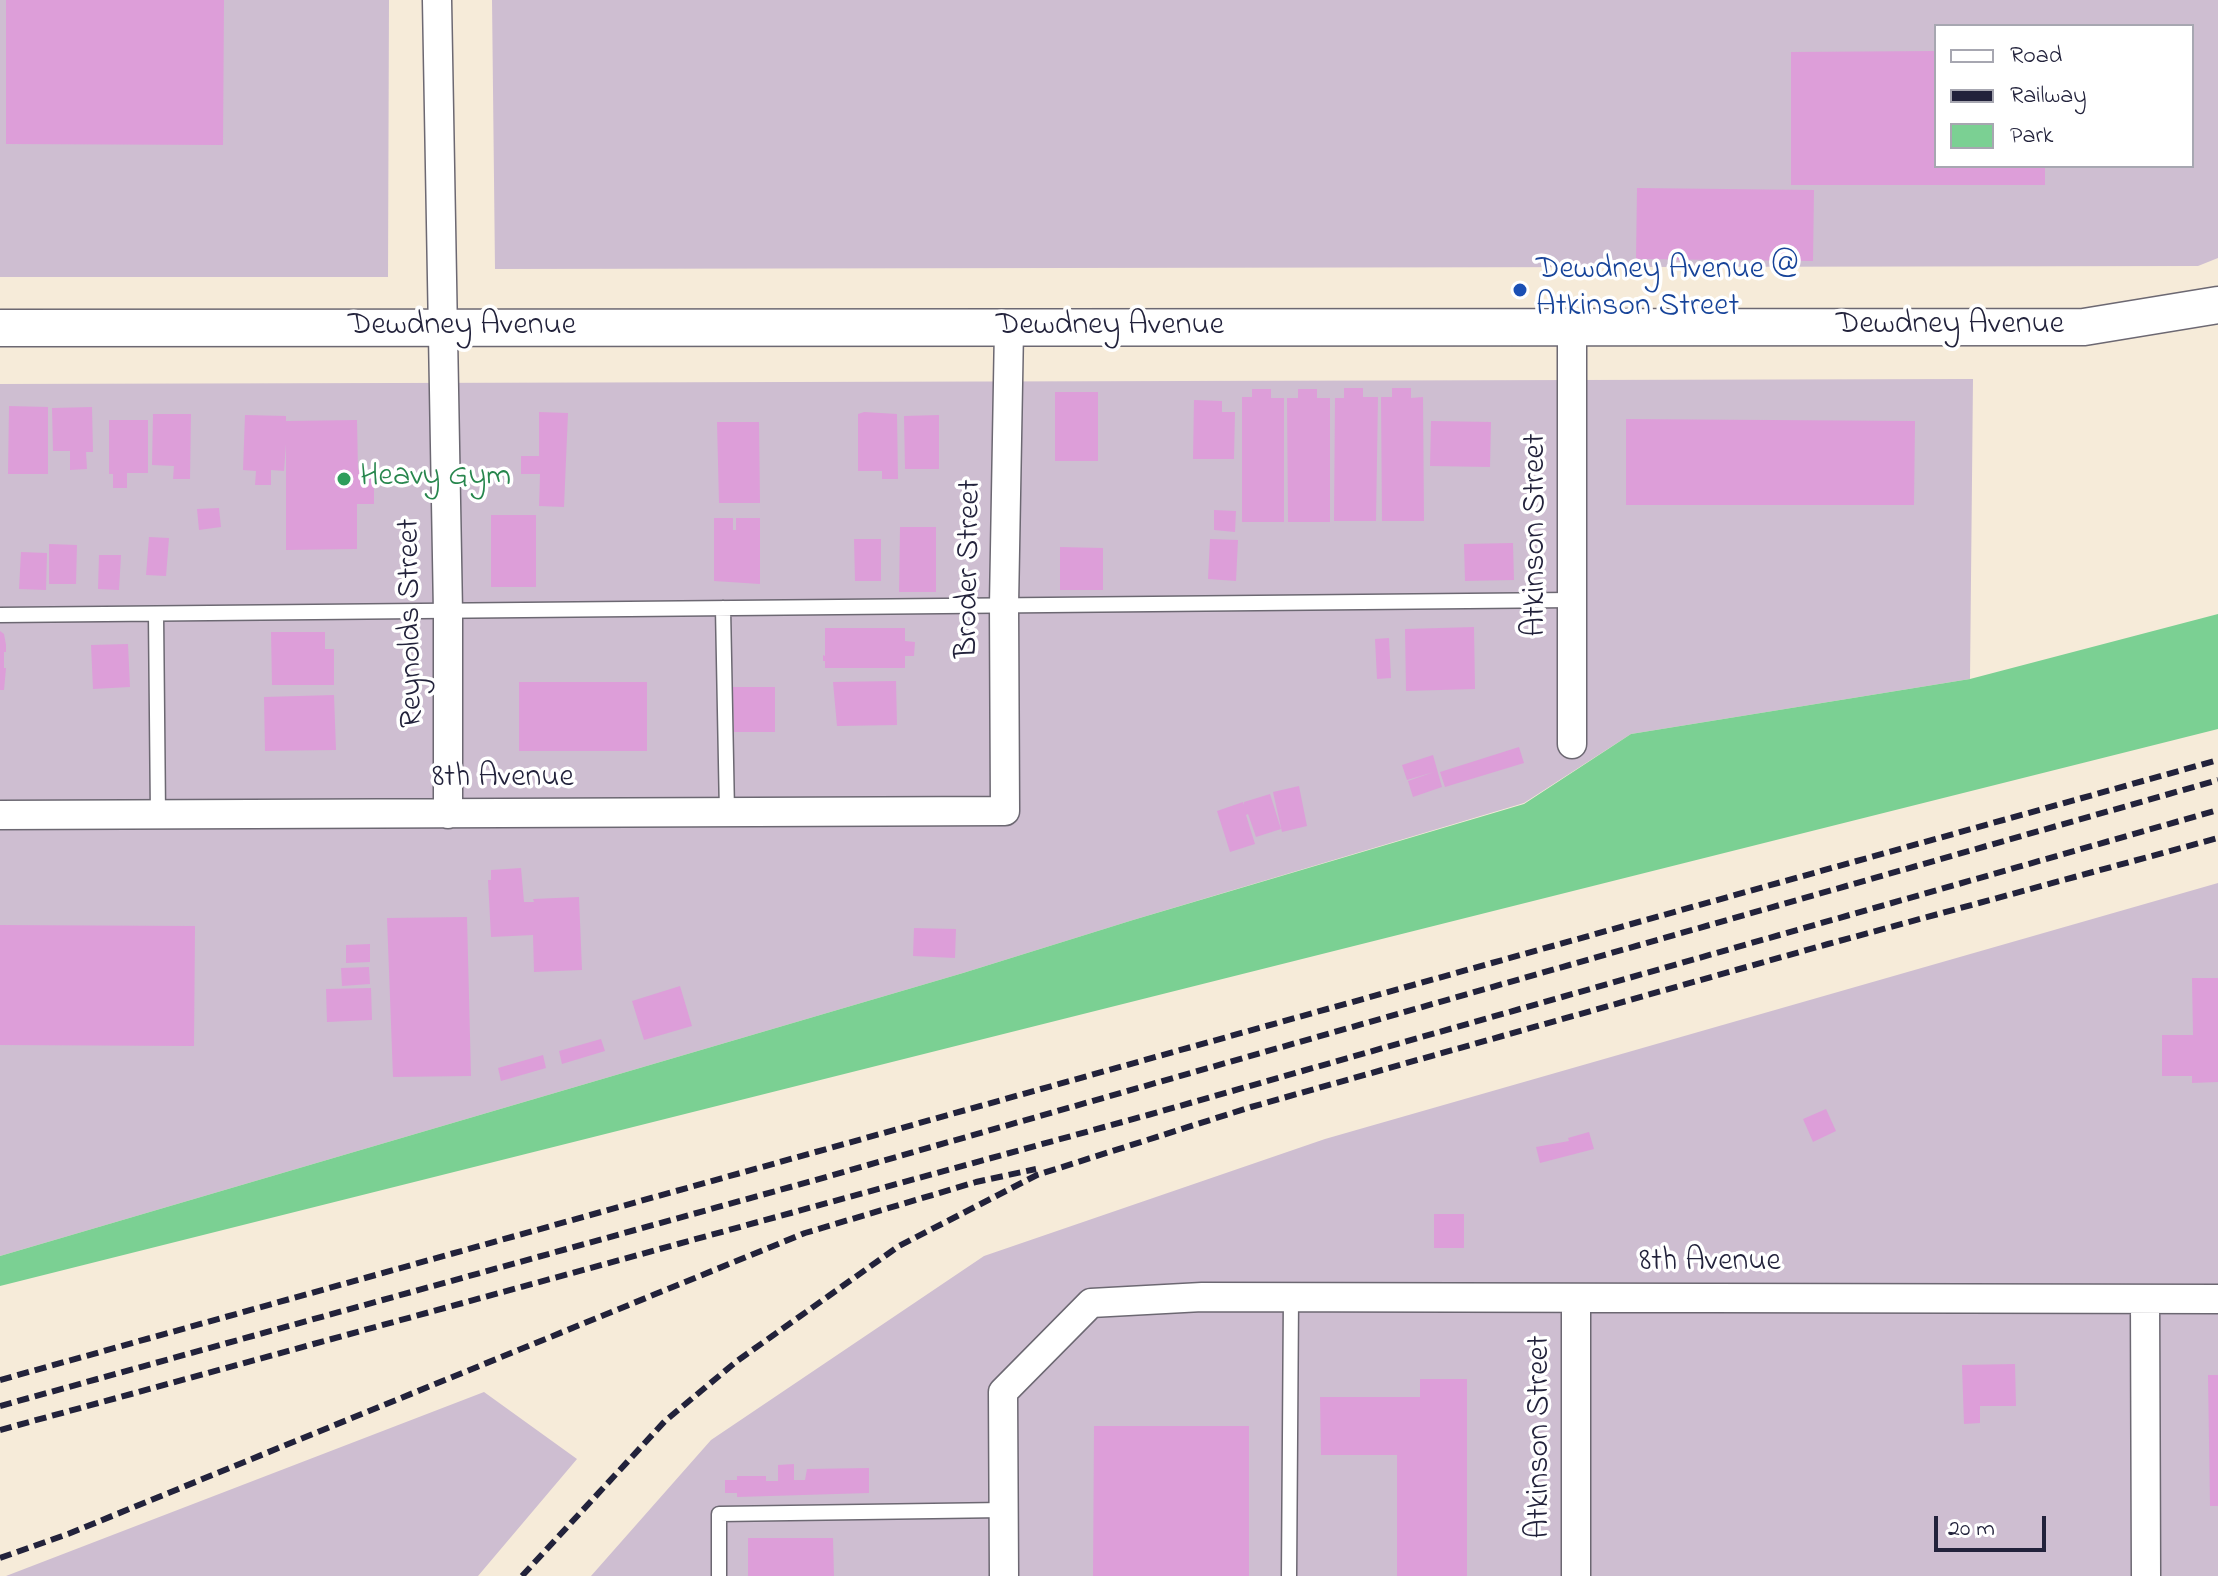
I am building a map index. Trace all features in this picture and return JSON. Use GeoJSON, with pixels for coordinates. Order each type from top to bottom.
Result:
{"type":"FeatureCollection","features":[{"type":"Feature","properties":{"kind":"street","name":"Reynolds Street"},"geometry":{"type":"LineString","coordinates":[[437,0],[448,612],[448,814]]}},
{"type":"Feature","properties":{"kind":"street","name":"Dewdney Avenue"},"geometry":{"type":"LineString","coordinates":[[0,328],[2084,327],[2218,305]]}},
{"type":"Feature","properties":{"kind":"street","name":"Atkinson Street"},"geometry":{"type":"LineString","coordinates":[[1572,327],[1572,744]]}},
{"type":"Feature","properties":{"kind":"street","name":"Broder Street"},"geometry":{"type":"LineString","coordinates":[[1005,811],[1004,605],[1009,328]]}},
{"type":"Feature","properties":{"kind":"street","name":"8th Avenue"},"geometry":{"type":"LineString","coordinates":[[0,815],[1005,811]]}},
{"type":"Feature","properties":{"kind":"street","name":"8th Avenue"},"geometry":{"type":"LineString","coordinates":[[1004,1510],[1003,1392],[1091,1303],[1202,1297],[2218,1299]]}},
{"type":"Feature","properties":{"kind":"street","name":"Atkinson Street"},"geometry":{"type":"LineString","coordinates":[[1576,1298],[1576,1576]]}},
{"type":"Feature","properties":{"kind":"street"},"geometry":{"type":"LineString","coordinates":[[2145,1299],[2146,1576]]}},
{"type":"Feature","properties":{"kind":"street"},"geometry":{"type":"LineString","coordinates":[[1004,1510],[1004,1576]]}},
{"type":"Feature","properties":{"kind":"lane"},"geometry":{"type":"LineString","coordinates":[[0,615],[1572,600]]}},
{"type":"Feature","properties":{"kind":"lane"},"geometry":{"type":"LineString","coordinates":[[723,608],[727,813]]}},
{"type":"Feature","properties":{"kind":"lane"},"geometry":{"type":"LineString","coordinates":[[156,614],[158,815]]}},
{"type":"Feature","properties":{"kind":"lane"},"geometry":{"type":"LineString","coordinates":[[1289,1576],[1291,1298]]}},
{"type":"Feature","properties":{"kind":"lane"},"geometry":{"type":"LineString","coordinates":[[719,1576],[719,1514],[1004,1510]]}},
{"type":"Feature","properties":{"kind":"shaded area"},"geometry":{"type":"Polygon","coordinates":[[[0,0],[389,0],[388,277],[0,277],[0,0]]]}},
{"type":"Feature","properties":{"kind":"shaded area"},"geometry":{"type":"Polygon","coordinates":[[[492,0],[2218,0],[2218,258],[2198,266],[495,269],[492,0]]]}},
{"type":"Feature","properties":{"kind":"shaded area"},"geometry":{"type":"Polygon","coordinates":[[[1973,379],[1970,679],[1631,734],[1524,803],[963,973],[0,1256],[0,384],[1973,379]]]}},
{"type":"Feature","properties":{"kind":"shaded area"},"geometry":{"type":"Polygon","coordinates":[[[2218,883],[2218,1576],[591,1576],[711,1440],[984,1256],[1325,1139],[2218,883]]]}},
{"type":"Feature","properties":{"kind":"shaded area"},"geometry":{"type":"Polygon","coordinates":[[[484,1392],[577,1459],[478,1576],[6,1576],[484,1392]]]}},
{"type":"Feature","properties":{"kind":"green space"},"geometry":{"type":"Polygon","coordinates":[[[2218,614],[2218,729],[0,1286],[0,1256],[963,973],[1524,804],[1631,734],[1970,679],[2218,614]]]}},
{"type":"Feature","properties":{"kind":"building"},"geometry":{"type":"Polygon","coordinates":[[[6,0],[224,0],[223,145],[6,144],[6,0]]]}},
{"type":"Feature","properties":{"kind":"building"},"geometry":{"type":"Polygon","coordinates":[[[1934,51],[1934,168],[2045,168],[2045,185],[1791,185],[1791,52],[1934,51]]]}},
{"type":"Feature","properties":{"kind":"building"},"geometry":{"type":"Polygon","coordinates":[[[1637,188],[1814,190],[1813,261],[1636,259],[1637,188]]]}},
{"type":"Feature","properties":{"kind":"building"},"geometry":{"type":"Polygon","coordinates":[[[1344,388],[1363,388],[1363,397],[1378,397],[1376,521],[1334,521],[1335,398],[1344,398],[1344,388]]]}},
{"type":"Feature","properties":{"kind":"building"},"geometry":{"type":"Polygon","coordinates":[[[1392,388],[1411,388],[1411,398],[1423,397],[1424,521],[1382,521],[1381,397],[1392,397],[1392,388]]]}},
{"type":"Feature","properties":{"kind":"building"},"geometry":{"type":"Polygon","coordinates":[[[1252,389],[1271,389],[1271,398],[1284,398],[1284,522],[1242,522],[1242,397],[1252,397],[1252,389]]]}},
{"type":"Feature","properties":{"kind":"building"},"geometry":{"type":"Polygon","coordinates":[[[1298,389],[1317,389],[1317,398],[1330,398],[1330,522],[1288,522],[1287,398],[1298,398],[1298,389]]]}},
{"type":"Feature","properties":{"kind":"building"},"geometry":{"type":"Polygon","coordinates":[[[1055,392],[1098,392],[1098,461],[1055,461],[1055,392]]]}},
{"type":"Feature","properties":{"kind":"building"},"geometry":{"type":"Polygon","coordinates":[[[1194,400],[1222,401],[1222,412],[1235,412],[1234,459],[1193,459],[1194,400]]]}},
{"type":"Feature","properties":{"kind":"building"},"geometry":{"type":"Polygon","coordinates":[[[9,406],[48,407],[48,474],[8,474],[9,406]]]}},
{"type":"Feature","properties":{"kind":"building"},"geometry":{"type":"Polygon","coordinates":[[[92,407],[93,452],[86,452],[87,469],[70,470],[70,451],[53,451],[52,408],[92,407]]]}},
{"type":"Feature","properties":{"kind":"building"},"geometry":{"type":"Polygon","coordinates":[[[539,412],[568,413],[564,507],[539,506],[540,474],[521,474],[521,456],[539,456],[539,412]]]}},
{"type":"Feature","properties":{"kind":"building"},"geometry":{"type":"Polygon","coordinates":[[[153,414],[191,414],[190,479],[173,479],[174,466],[152,465],[153,414]]]}},
{"type":"Feature","properties":{"kind":"building"},"geometry":{"type":"Polygon","coordinates":[[[858,414],[897,414],[898,479],[882,479],[882,471],[858,471],[858,414]]]}},
{"type":"Feature","properties":{"kind":"building"},"geometry":{"type":"Polygon","coordinates":[[[245,415],[286,416],[286,421],[357,420],[358,470],[374,470],[374,504],[357,504],[357,549],[286,550],[286,444],[284,471],[271,470],[271,485],[255,485],[256,471],[243,470],[245,415]]]}},
{"type":"Feature","properties":{"kind":"building"},"geometry":{"type":"Polygon","coordinates":[[[939,415],[939,469],[905,469],[904,416],[939,415]]]}},
{"type":"Feature","properties":{"kind":"building"},"geometry":{"type":"Polygon","coordinates":[[[1626,419],[1915,421],[1914,505],[1626,505],[1626,419]]]}},
{"type":"Feature","properties":{"kind":"building"},"geometry":{"type":"Polygon","coordinates":[[[109,420],[148,420],[148,473],[127,473],[127,488],[113,488],[113,474],[109,474],[109,420]]]}},
{"type":"Feature","properties":{"kind":"building"},"geometry":{"type":"Polygon","coordinates":[[[1431,421],[1491,422],[1490,467],[1430,466],[1431,421]]]}},
{"type":"Feature","properties":{"kind":"building"},"geometry":{"type":"Polygon","coordinates":[[[717,422],[759,422],[760,503],[719,503],[717,422]]]}},
{"type":"Feature","properties":{"kind":"building"},"geometry":{"type":"Polygon","coordinates":[[[219,508],[221,527],[199,530],[197,509],[219,508]]]}},
{"type":"Feature","properties":{"kind":"building"},"geometry":{"type":"Polygon","coordinates":[[[1214,510],[1236,511],[1235,532],[1214,530],[1214,510]]]}},
{"type":"Feature","properties":{"kind":"building"},"geometry":{"type":"Polygon","coordinates":[[[491,515],[536,515],[536,587],[491,587],[491,515]]]}},
{"type":"Feature","properties":{"kind":"building"},"geometry":{"type":"Polygon","coordinates":[[[714,518],[733,518],[733,530],[736,530],[736,518],[760,518],[760,584],[714,581],[714,518]]]}},
{"type":"Feature","properties":{"kind":"building"},"geometry":{"type":"Polygon","coordinates":[[[900,527],[936,527],[936,592],[899,592],[900,527]]]}},
{"type":"Feature","properties":{"kind":"building"},"geometry":{"type":"Polygon","coordinates":[[[149,537],[169,538],[166,576],[146,575],[149,537]]]}},
{"type":"Feature","properties":{"kind":"building"},"geometry":{"type":"Polygon","coordinates":[[[854,539],[881,539],[881,581],[855,581],[854,539]]]}},
{"type":"Feature","properties":{"kind":"building"},"geometry":{"type":"Polygon","coordinates":[[[1210,539],[1238,540],[1236,581],[1208,579],[1210,539]]]}},
{"type":"Feature","properties":{"kind":"building"},"geometry":{"type":"Polygon","coordinates":[[[1513,543],[1514,580],[1465,581],[1464,544],[1513,543]]]}},
{"type":"Feature","properties":{"kind":"building"},"geometry":{"type":"Polygon","coordinates":[[[49,544],[77,545],[76,584],[49,584],[49,544]]]}},
{"type":"Feature","properties":{"kind":"building"},"geometry":{"type":"Polygon","coordinates":[[[1060,547],[1103,548],[1103,590],[1060,590],[1060,547]]]}},
{"type":"Feature","properties":{"kind":"building"},"geometry":{"type":"Polygon","coordinates":[[[21,552],[47,553],[46,590],[19,589],[21,552]]]}},
{"type":"Feature","properties":{"kind":"building"},"geometry":{"type":"Polygon","coordinates":[[[99,555],[121,555],[119,590],[98,589],[99,555]]]}},
{"type":"Feature","properties":{"kind":"building"},"geometry":{"type":"Polygon","coordinates":[[[1474,627],[1475,689],[1406,691],[1405,629],[1474,627]]]}},
{"type":"Feature","properties":{"kind":"building"},"geometry":{"type":"Polygon","coordinates":[[[825,628],[905,628],[905,641],[915,642],[914,656],[905,656],[905,668],[825,668],[825,628]]]}},
{"type":"Feature","properties":{"kind":"building"},"geometry":{"type":"Polygon","coordinates":[[[0,631],[4,634],[6,645],[4,690],[0,690],[0,631]]]}},
{"type":"Feature","properties":{"kind":"building"},"geometry":{"type":"Polygon","coordinates":[[[271,632],[325,632],[325,649],[334,649],[334,685],[272,685],[271,632]]]}},
{"type":"Feature","properties":{"kind":"building"},"geometry":{"type":"Polygon","coordinates":[[[1389,638],[1391,678],[1377,679],[1375,639],[1389,638]]]}},
{"type":"Feature","properties":{"kind":"building"},"geometry":{"type":"Polygon","coordinates":[[[128,644],[130,687],[93,689],[91,645],[128,644]]]}},
{"type":"Feature","properties":{"kind":"building"},"geometry":{"type":"Polygon","coordinates":[[[896,681],[897,725],[837,726],[833,682],[896,681]]]}},
{"type":"Feature","properties":{"kind":"building"},"geometry":{"type":"Polygon","coordinates":[[[519,682],[647,682],[647,751],[519,751],[519,682]]]}},
{"type":"Feature","properties":{"kind":"building"},"geometry":{"type":"Polygon","coordinates":[[[733,687],[775,687],[775,732],[734,732],[733,687]]]}},
{"type":"Feature","properties":{"kind":"building"},"geometry":{"type":"Polygon","coordinates":[[[334,695],[336,750],[265,751],[264,697],[334,695]]]}},
{"type":"Feature","properties":{"kind":"building"},"geometry":{"type":"Polygon","coordinates":[[[1519,747],[1524,763],[1445,787],[1440,772],[1519,747]]]}},
{"type":"Feature","properties":{"kind":"building"},"geometry":{"type":"Polygon","coordinates":[[[1433,755],[1442,787],[1413,797],[1408,781],[1434,772],[1407,780],[1402,765],[1433,755]]]}},
{"type":"Feature","properties":{"kind":"building"},"geometry":{"type":"Polygon","coordinates":[[[1299,786],[1307,826],[1282,832],[1273,792],[1299,786]]]}},
{"type":"Feature","properties":{"kind":"building"},"geometry":{"type":"Polygon","coordinates":[[[1270,794],[1281,829],[1256,837],[1248,814],[1255,844],[1230,852],[1217,811],[1243,802],[1244,805],[1244,802],[1270,794]]]}},
{"type":"Feature","properties":{"kind":"building"},"geometry":{"type":"Polygon","coordinates":[[[521,868],[524,902],[579,897],[582,970],[534,972],[533,935],[491,937],[488,880],[491,880],[491,870],[521,868]]]}},
{"type":"Feature","properties":{"kind":"building"},"geometry":{"type":"Polygon","coordinates":[[[467,917],[471,1076],[393,1077],[387,918],[467,917]]]}},
{"type":"Feature","properties":{"kind":"building"},"geometry":{"type":"Polygon","coordinates":[[[0,925],[195,926],[194,1046],[0,1045],[0,925]]]}},
{"type":"Feature","properties":{"kind":"building"},"geometry":{"type":"Polygon","coordinates":[[[914,928],[956,929],[955,958],[913,956],[914,928]]]}},
{"type":"Feature","properties":{"kind":"building"},"geometry":{"type":"Polygon","coordinates":[[[370,944],[370,962],[346,963],[346,945],[370,944]]]}},
{"type":"Feature","properties":{"kind":"building"},"geometry":{"type":"Polygon","coordinates":[[[369,967],[370,984],[342,986],[341,968],[369,967]]]}},
{"type":"Feature","properties":{"kind":"building"},"geometry":{"type":"Polygon","coordinates":[[[2192,978],[2218,978],[2218,1082],[2192,1083],[2192,1076],[2162,1076],[2162,1035],[2193,1035],[2192,978]]]}},
{"type":"Feature","properties":{"kind":"building"},"geometry":{"type":"Polygon","coordinates":[[[680,986],[692,1026],[644,1040],[632,1001],[680,986]]]}},
{"type":"Feature","properties":{"kind":"building"},"geometry":{"type":"Polygon","coordinates":[[[371,988],[372,1020],[327,1022],[326,989],[371,988]]]}},
{"type":"Feature","properties":{"kind":"building"},"geometry":{"type":"Polygon","coordinates":[[[601,1039],[605,1051],[562,1064],[559,1051],[601,1039]]]}},
{"type":"Feature","properties":{"kind":"building"},"geometry":{"type":"Polygon","coordinates":[[[543,1055],[546,1068],[501,1081],[498,1068],[543,1055]]]}},
{"type":"Feature","properties":{"kind":"building"},"geometry":{"type":"Polygon","coordinates":[[[1826,1109],[1836,1131],[1813,1142],[1803,1119],[1826,1109]]]}},
{"type":"Feature","properties":{"kind":"building"},"geometry":{"type":"Polygon","coordinates":[[[1589,1132],[1594,1149],[1540,1163],[1536,1147],[1569,1141],[1568,1138],[1589,1132]]]}},
{"type":"Feature","properties":{"kind":"building"},"geometry":{"type":"Polygon","coordinates":[[[1434,1214],[1464,1214],[1464,1248],[1434,1248],[1434,1214]]]}},
{"type":"Feature","properties":{"kind":"building"},"geometry":{"type":"Polygon","coordinates":[[[2015,1364],[2016,1406],[1980,1406],[1980,1423],[1964,1424],[1962,1365],[2015,1364]]]}},
{"type":"Feature","properties":{"kind":"building"},"geometry":{"type":"Polygon","coordinates":[[[2208,1375],[2218,1375],[2218,1506],[2210,1506],[2208,1375]]]}},
{"type":"Feature","properties":{"kind":"building"},"geometry":{"type":"Polygon","coordinates":[[[1420,1379],[1467,1379],[1467,1576],[1397,1576],[1397,1455],[1321,1455],[1320,1397],[1420,1397],[1420,1379]]]}},
{"type":"Feature","properties":{"kind":"building"},"geometry":{"type":"Polygon","coordinates":[[[1094,1426],[1249,1426],[1249,1576],[1093,1576],[1094,1426]]]}},
{"type":"Feature","properties":{"kind":"building"},"geometry":{"type":"Polygon","coordinates":[[[794,1464],[794,1480],[805,1480],[807,1469],[869,1468],[869,1493],[737,1497],[737,1493],[725,1493],[725,1480],[737,1480],[737,1476],[766,1476],[766,1481],[778,1481],[778,1465],[794,1464]]]}},
{"type":"Feature","properties":{"kind":"building"},"geometry":{"type":"Polygon","coordinates":[[[748,1538],[833,1538],[834,1576],[748,1576],[748,1538]]]}},
{"type":"Feature","properties":{"kind":"railway"},"geometry":{"type":"LineString","coordinates":[[0,1380],[2218,760]]}},
{"type":"Feature","properties":{"kind":"railway"},"geometry":{"type":"LineString","coordinates":[[0,1406],[812,1181],[2218,780]]}},
{"type":"Feature","properties":{"kind":"railway"},"geometry":{"type":"LineString","coordinates":[[0,1430],[1148,1115],[2218,810]]}},
{"type":"Feature","properties":{"kind":"railway"},"geometry":{"type":"LineString","coordinates":[[522,1576],[665,1421],[737,1361],[899,1246],[1037,1175],[1251,1107],[2218,838]]}},
{"type":"Feature","properties":{"kind":"railway"},"geometry":{"type":"LineString","coordinates":[[0,1558],[68,1534],[805,1233],[976,1182],[1036,1169]]}},
{"type":"Feature","properties":{"kind":"place","name":"Dewdney Avenue @ Atkinson Street"},"geometry":{"type":"Point","coordinates":[1520,290]}},
{"type":"Feature","properties":{"kind":"place","name":"Heavy Gym"},"geometry":{"type":"Point","coordinates":[344,479]}}]}
